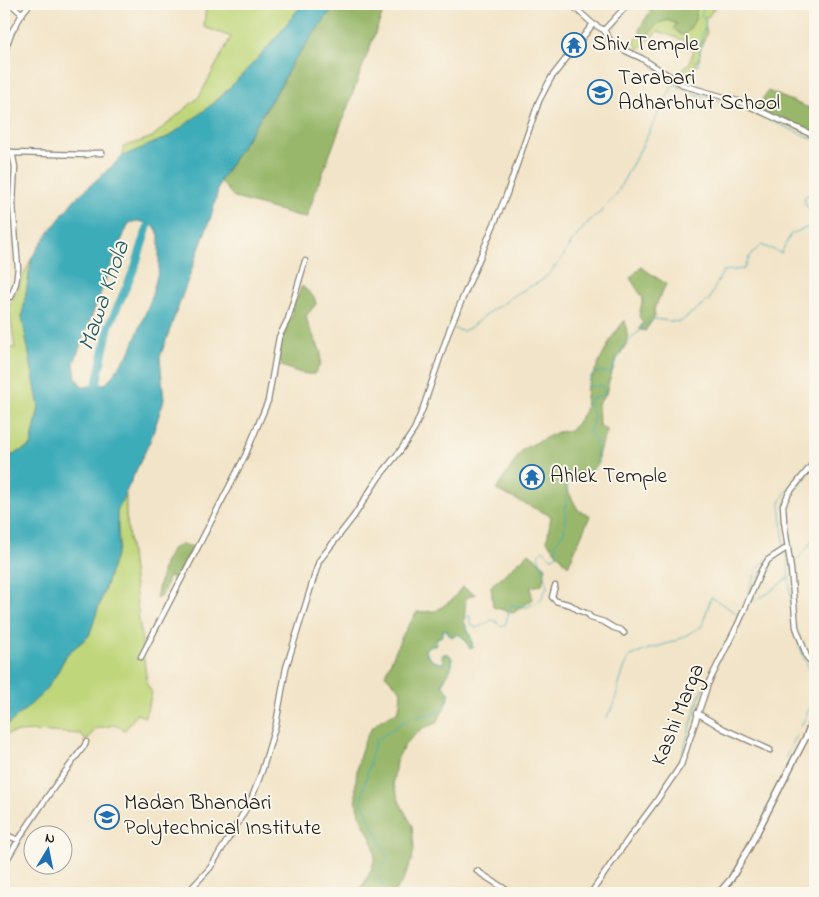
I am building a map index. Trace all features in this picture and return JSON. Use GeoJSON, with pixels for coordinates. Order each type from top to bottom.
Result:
{"type":"FeatureCollection","features":[{"type":"Feature","properties":{"kind":"street"},"geometry":{"type":"LineString","coordinates":[[11,4],[22,14]]}},
{"type":"Feature","properties":{"kind":"street"},"geometry":{"type":"LineString","coordinates":[[4,53],[11,34],[30,4]]}},
{"type":"Feature","properties":{"kind":"street"},"geometry":{"type":"LineString","coordinates":[[568,4],[593,24],[604,30],[613,45],[641,58],[686,86],[738,102],[815,136]]}},
{"type":"Feature","properties":{"kind":"street"},"geometry":{"type":"LineString","coordinates":[[604,30],[628,4]]}},
{"type":"Feature","properties":{"kind":"street"},"geometry":{"type":"LineString","coordinates":[[187,893],[210,868],[251,800],[276,724],[286,668],[319,562],[354,516],[379,477],[414,430],[450,328],[506,196],[539,101],[551,78],[593,24]]}},
{"type":"Feature","properties":{"kind":"street"},"geometry":{"type":"LineString","coordinates":[[4,149],[12,152],[86,156],[102,153]]}},
{"type":"Feature","properties":{"kind":"street"},"geometry":{"type":"LineString","coordinates":[[10,297],[16,283],[18,268],[13,204],[15,167],[12,152]]}},
{"type":"Feature","properties":{"kind":"street"},"geometry":{"type":"LineString","coordinates":[[141,657],[245,456],[268,400],[279,337],[288,319],[305,261]]}},
{"type":"Feature","properties":{"kind":"street"},"geometry":{"type":"LineString","coordinates":[[815,461],[788,492],[784,505],[784,521],[796,627],[807,658],[815,666]]}},
{"type":"Feature","properties":{"kind":"street","name":"Kashi Marga"},"geometry":{"type":"LineString","coordinates":[[591,893],[681,765],[708,684],[739,622],[762,568],[768,560],[788,547]]}},
{"type":"Feature","properties":{"kind":"street"},"geometry":{"type":"LineString","coordinates":[[555,586],[552,597],[556,601],[571,605],[588,614],[591,618],[624,633]]}},
{"type":"Feature","properties":{"kind":"street"},"geometry":{"type":"LineString","coordinates":[[697,713],[724,729],[770,750]]}},
{"type":"Feature","properties":{"kind":"street"},"geometry":{"type":"LineString","coordinates":[[719,893],[731,879],[747,851],[806,737],[815,713]]}},
{"type":"Feature","properties":{"kind":"street"},"geometry":{"type":"LineString","coordinates":[[4,865],[13,847],[86,742]]}},
{"type":"Feature","properties":{"kind":"street"},"geometry":{"type":"LineString","coordinates":[[4,834],[18,840]]}},
{"type":"Feature","properties":{"kind":"street"},"geometry":{"type":"LineString","coordinates":[[477,871],[511,893]]}},
{"type":"Feature","properties":{"kind":"green space"},"geometry":{"type":"Polygon","coordinates":[[[206,4],[301,4],[256,60],[207,109],[169,136],[123,156],[123,147],[153,137],[199,97],[231,37],[204,27],[206,4]]]}},
{"type":"Feature","properties":{"kind":"green space"},"geometry":{"type":"Polygon","coordinates":[[[336,4],[386,4],[306,218],[235,198],[220,181],[283,82],[292,63],[336,4]]]}},
{"type":"Feature","properties":{"kind":"green space"},"geometry":{"type":"Polygon","coordinates":[[[646,4],[664,8],[669,4],[697,4],[696,18],[683,36],[673,28],[677,24],[668,20],[657,24],[649,34],[640,35],[640,28],[651,10],[645,7],[646,4]]]}},
{"type":"Feature","properties":{"kind":"green space"},"geometry":{"type":"Polygon","coordinates":[[[697,4],[717,4],[708,17],[704,17],[707,32],[701,47],[699,60],[696,61],[695,69],[685,86],[653,66],[678,75],[690,62],[694,48],[683,40],[658,31],[639,49],[634,42],[640,35],[649,34],[657,24],[667,20],[677,24],[673,28],[683,36],[696,18],[697,4]]]}},
{"type":"Feature","properties":{"kind":"green space"},"geometry":{"type":"Polygon","coordinates":[[[815,90],[815,136],[756,109],[768,91],[809,108],[815,90]]]}},
{"type":"Feature","properties":{"kind":"green space"},"geometry":{"type":"Polygon","coordinates":[[[32,257],[22,317],[39,407],[31,446],[4,459],[4,348],[15,348],[9,307],[32,257]]]}},
{"type":"Feature","properties":{"kind":"green space"},"geometry":{"type":"Polygon","coordinates":[[[641,267],[666,284],[654,309],[655,316],[645,331],[639,329],[643,323],[639,316],[643,298],[630,278],[641,267]]]}},
{"type":"Feature","properties":{"kind":"green space"},"geometry":{"type":"Polygon","coordinates":[[[302,286],[314,297],[316,304],[306,316],[308,325],[321,352],[320,365],[314,374],[293,371],[282,366],[278,356],[287,325],[293,314],[291,310],[302,286]]]}},
{"type":"Feature","properties":{"kind":"green space"},"geometry":{"type":"Polygon","coordinates":[[[625,320],[628,341],[616,361],[606,394],[598,404],[599,425],[608,431],[600,447],[598,464],[587,475],[568,472],[567,489],[578,510],[590,516],[568,566],[547,541],[551,516],[496,490],[523,449],[558,432],[571,431],[585,411],[587,387],[612,337],[625,320]]]}},
{"type":"Feature","properties":{"kind":"green space"},"geometry":{"type":"Polygon","coordinates":[[[126,494],[126,514],[147,684],[152,693],[145,717],[137,714],[125,730],[114,725],[95,729],[86,742],[81,734],[31,731],[4,735],[4,728],[27,708],[56,675],[67,654],[89,636],[119,546],[117,511],[126,494]]]}},
{"type":"Feature","properties":{"kind":"green space"},"geometry":{"type":"Polygon","coordinates":[[[182,544],[193,547],[175,579],[169,576],[162,596],[156,598],[164,564],[172,549],[182,544]]]}},
{"type":"Feature","properties":{"kind":"green space"},"geometry":{"type":"Polygon","coordinates":[[[529,553],[546,567],[542,585],[531,587],[532,600],[513,613],[493,607],[491,586],[529,553]]]}},
{"type":"Feature","properties":{"kind":"green space"},"geometry":{"type":"Polygon","coordinates":[[[462,587],[475,594],[466,598],[464,621],[473,648],[469,648],[460,635],[458,634],[453,637],[449,635],[447,630],[443,630],[442,636],[437,638],[435,646],[429,646],[425,649],[428,656],[435,661],[445,663],[442,658],[443,654],[449,654],[451,658],[452,666],[442,685],[449,692],[449,697],[437,723],[423,728],[406,743],[396,761],[393,783],[400,803],[412,825],[414,849],[412,859],[403,881],[393,893],[357,893],[370,872],[374,861],[373,844],[357,806],[356,783],[359,759],[372,728],[381,720],[397,712],[400,704],[401,691],[385,675],[402,636],[417,612],[436,611],[452,600],[462,587]]]}},
{"type":"Feature","properties":{"kind":"water"},"geometry":{"type":"Polygon","coordinates":[[[301,4],[336,4],[292,63],[283,81],[220,181],[213,211],[160,357],[164,400],[151,439],[117,511],[119,546],[89,636],[67,654],[56,675],[43,693],[4,728],[4,459],[31,446],[39,407],[22,317],[32,257],[74,200],[123,156],[168,137],[219,99],[271,44],[301,4]],[[138,221],[129,223],[115,255],[74,363],[76,378],[82,386],[107,383],[130,352],[151,299],[159,268],[159,235],[155,227],[138,221]]]}},
{"type":"Feature","properties":{"kind":"waterway"},"geometry":{"type":"LineString","coordinates":[[614,27],[631,4]]}},
{"type":"Feature","properties":{"kind":"waterway"},"geometry":{"type":"LineString","coordinates":[[686,83],[698,65],[706,20],[701,15],[706,4]]}},
{"type":"Feature","properties":{"kind":"waterway"},"geometry":{"type":"LineString","coordinates":[[455,329],[462,331],[468,329],[492,310],[541,281],[550,273],[588,222],[600,213],[619,191],[673,85],[681,88]]}},
{"type":"Feature","properties":{"kind":"waterway"},"geometry":{"type":"LineString","coordinates":[[685,89],[685,91],[741,107],[815,140]]}},
{"type":"Feature","properties":{"kind":"waterway"},"geometry":{"type":"LineString","coordinates":[[380,893],[384,889],[381,881],[376,876],[388,858],[361,800],[375,741],[409,718],[443,712],[449,692],[441,685],[452,666],[451,658],[449,654],[443,654],[442,658],[445,663],[435,661],[428,656],[425,649],[429,646],[435,646],[437,638],[442,636],[442,630],[447,630],[449,635],[453,637],[458,634],[460,635],[469,648],[473,648],[464,621],[467,616],[470,616],[470,623],[476,628],[491,620],[496,621],[500,626],[505,625],[511,605],[527,607],[540,601],[547,587],[545,574],[538,555],[543,550],[551,558],[557,554],[555,543],[564,532],[568,472],[587,475],[598,464],[596,440],[589,433],[594,416],[589,408],[590,399],[606,394],[601,385],[587,387],[591,376],[600,371],[610,373],[624,345],[653,319],[680,322],[709,300],[723,271],[744,269],[750,256],[761,245],[781,253],[791,234],[809,227],[813,223],[812,209],[806,206],[804,198],[815,189],[815,186]]}},
{"type":"Feature","properties":{"kind":"waterway","name":"Mawa Khola"},"geometry":{"type":"LineString","coordinates":[[94,395],[109,326],[135,267],[151,216]]}},
{"type":"Feature","properties":{"kind":"waterway"},"geometry":{"type":"LineString","coordinates":[[769,557],[784,546],[780,502],[791,484],[815,456]]}},
{"type":"Feature","properties":{"kind":"waterway"},"geometry":{"type":"LineString","coordinates":[[787,525],[786,504],[815,465]]}},
{"type":"Feature","properties":{"kind":"waterway"},"geometry":{"type":"LineString","coordinates":[[792,565],[815,536]]}},
{"type":"Feature","properties":{"kind":"waterway"},"geometry":{"type":"LineString","coordinates":[[786,551],[789,577],[767,594],[752,601],[755,586],[763,571],[771,561],[786,551]]}},
{"type":"Feature","properties":{"kind":"waterway"},"geometry":{"type":"LineString","coordinates":[[746,600],[756,571],[766,559]]}},
{"type":"Feature","properties":{"kind":"waterway"},"geometry":{"type":"LineString","coordinates":[[789,577],[793,627],[810,671],[812,692],[811,704],[801,727]]}},
{"type":"Feature","properties":{"kind":"waterway"},"geometry":{"type":"LineString","coordinates":[[606,718],[614,705],[629,657],[676,641],[702,626],[711,597],[739,615]]}},
{"type":"Feature","properties":{"kind":"waterway"},"geometry":{"type":"LineString","coordinates":[[735,625],[742,610]]}},
{"type":"Feature","properties":{"kind":"waterway"},"geometry":{"type":"LineString","coordinates":[[711,674],[720,655]]}},
{"type":"Feature","properties":{"kind":"waterway"},"geometry":{"type":"LineString","coordinates":[[680,761],[699,698],[705,685]]}},
{"type":"Feature","properties":{"kind":"waterway"},"geometry":{"type":"LineString","coordinates":[[785,758],[798,733]]}},
{"type":"Feature","properties":{"kind":"place","name":"Shiv Temple"},"geometry":{"type":"Point","coordinates":[574,45]}},
{"type":"Feature","properties":{"kind":"place","name":"Tarabari Adharbhut School"},"geometry":{"type":"Point","coordinates":[600,92]}},
{"type":"Feature","properties":{"kind":"place","name":"Ahlek Temple"},"geometry":{"type":"Point","coordinates":[532,477]}},
{"type":"Feature","properties":{"kind":"place","name":"Madan Bhandari Polytechnical Institute"},"geometry":{"type":"Point","coordinates":[107,817]}}]}
